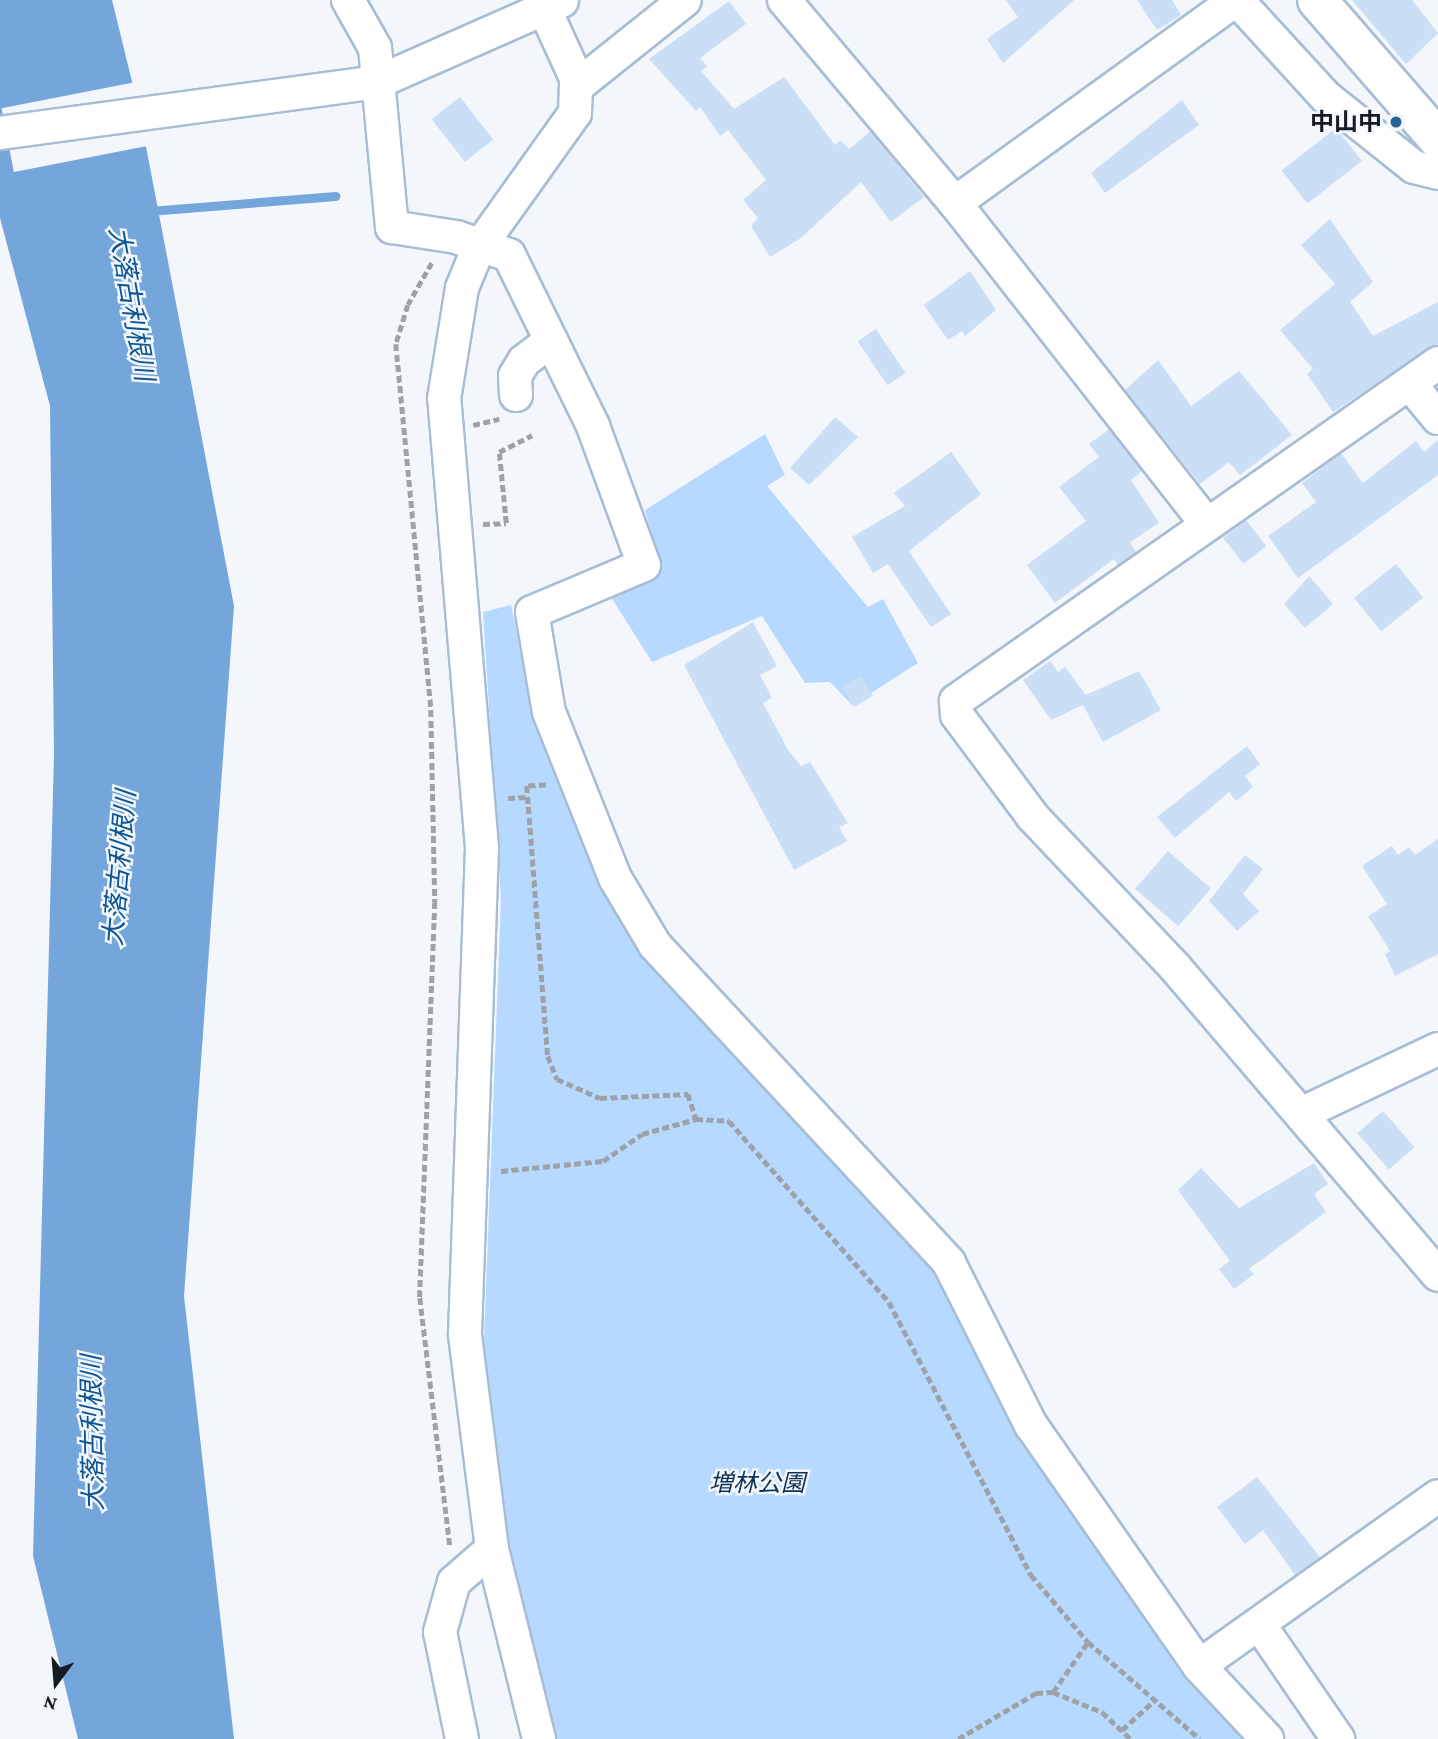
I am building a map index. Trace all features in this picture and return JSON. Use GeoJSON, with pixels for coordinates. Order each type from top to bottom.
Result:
{"type":"FeatureCollection","features":[{"type":"Feature","properties":{"kind":"main road"},"geometry":{"type":"LineString","coordinates":[[1317,0],[1438,139]]}},
{"type":"Feature","properties":{"kind":"street"},"geometry":{"type":"LineString","coordinates":[[348,0],[375,48],[392,228],[467,243],[509,255],[593,426],[644,565],[532,612],[549,712],[575,785],[615,878],[655,945],[949,1263],[1031,1425],[1199,1666],[1267,1739]]}},
{"type":"Feature","properties":{"kind":"street"},"geometry":{"type":"LineString","coordinates":[[576,87],[685,0]]}},
{"type":"Feature","properties":{"kind":"street"},"geometry":{"type":"LineString","coordinates":[[784,0],[955,203],[1206,523]]}},
{"type":"Feature","properties":{"kind":"street"},"geometry":{"type":"LineString","coordinates":[[955,203],[1236,0],[1326,97],[1414,167],[1438,173]]}},
{"type":"Feature","properties":{"kind":"street"},"geometry":{"type":"LineString","coordinates":[[0,134],[378,82],[554,5],[576,87],[566,134],[467,243],[450,344],[464,426],[482,848],[466,1334],[492,1549],[539,1739]]}},
{"type":"Feature","properties":{"kind":"street"},"geometry":{"type":"LineString","coordinates":[[514,405],[515,376],[524,361],[551,341]]}},
{"type":"Feature","properties":{"kind":"street"},"geometry":{"type":"LineString","coordinates":[[1438,363],[1206,523],[956,701],[957,715],[1033,817],[1303,1113],[1438,1275]]}},
{"type":"Feature","properties":{"kind":"street"},"geometry":{"type":"LineString","coordinates":[[1410,384],[1438,418]]}},
{"type":"Feature","properties":{"kind":"street"},"geometry":{"type":"LineString","coordinates":[[1303,1113],[1438,1049]]}},
{"type":"Feature","properties":{"kind":"street"},"geometry":{"type":"LineString","coordinates":[[1199,1666],[1438,1496]]}},
{"type":"Feature","properties":{"kind":"street"},"geometry":{"type":"LineString","coordinates":[[462,1739],[441,1660],[440,1632],[454,1583],[492,1549]]}},
{"type":"Feature","properties":{"kind":"street"},"geometry":{"type":"LineString","coordinates":[[1259,1624],[1338,1739]]}},
{"type":"Feature","properties":{"kind":"path"},"geometry":{"type":"LineString","coordinates":[[454,1583],[421,1298],[435,902],[432,749],[396,344],[408,305],[439,252],[467,243]]}},
{"type":"Feature","properties":{"kind":"path"},"geometry":{"type":"LineString","coordinates":[[464,426],[514,405]]}},
{"type":"Feature","properties":{"kind":"path"},"geometry":{"type":"LineString","coordinates":[[480,512],[481,524],[506,523],[499,452],[533,435]]}},
{"type":"Feature","properties":{"kind":"path"},"geometry":{"type":"LineString","coordinates":[[575,785],[527,786],[548,1056],[557,1079],[600,1098],[688,1094],[696,1119]]}},
{"type":"Feature","properties":{"kind":"path"},"geometry":{"type":"LineString","coordinates":[[472,1171],[603,1161],[642,1134],[696,1119],[729,1121],[889,1302],[1031,1576],[1088,1642],[1200,1739]]}},
{"type":"Feature","properties":{"kind":"path"},"geometry":{"type":"LineString","coordinates":[[1053,1692],[1088,1642]]}},
{"type":"Feature","properties":{"kind":"path"},"geometry":{"type":"LineString","coordinates":[[958,1739],[1036,1693],[1053,1692],[1102,1712],[1131,1739]]}},
{"type":"Feature","properties":{"kind":"path"},"geometry":{"type":"LineString","coordinates":[[1122,1730],[1156,1699]]}},
{"type":"Feature","properties":{"kind":"green space"},"geometry":{"type":"Polygon","coordinates":[[[765,434],[785,475],[767,486],[868,607],[883,599],[918,663],[852,705],[830,682],[805,683],[762,616],[652,662],[609,594],[660,565],[645,510],[765,434]]]}},
{"type":"Feature","properties":{"kind":"green space","name":"増林公園"},"geometry":{"type":"Polygon","coordinates":[[[511,605],[534,712],[595,874],[643,956],[936,1274],[1013,1426],[1127,1587],[1247,1739],[557,1739],[511,1557],[483,1365],[501,900],[483,612],[511,605]]]}},
{"type":"Feature","properties":{"kind":"water","name":"大落古利根川"},"geometry":{"type":"Polygon","coordinates":[[[0,0],[112,0],[139,110],[234,606],[184,1296],[234,1739],[78,1739],[33,1556],[54,754],[50,406],[0,218],[0,0]]]}},
{"type":"Feature","properties":{"kind":"pier"},"geometry":{"type":"Polygon","coordinates":[[[136,82],[148,146],[14,172],[2,108],[136,82]]]}},
{"type":"Feature","properties":{"kind":"building"},"geometry":{"type":"Polygon","coordinates":[[[1006,0],[1074,0],[1003,63],[987,39],[1018,17],[1006,0]]]}},
{"type":"Feature","properties":{"kind":"building"},"geometry":{"type":"Polygon","coordinates":[[[1137,0],[1172,0],[1181,15],[1157,30],[1137,0]]]}},
{"type":"Feature","properties":{"kind":"building"},"geometry":{"type":"Polygon","coordinates":[[[1352,0],[1412,0],[1438,33],[1406,64],[1352,0]]]}},
{"type":"Feature","properties":{"kind":"building"},"geometry":{"type":"Polygon","coordinates":[[[729,1],[746,24],[700,58],[707,66],[701,71],[734,109],[784,77],[835,145],[840,140],[849,149],[871,131],[924,197],[891,222],[861,182],[801,238],[770,257],[751,226],[758,218],[743,200],[766,180],[728,130],[720,136],[700,107],[696,111],[649,59],[729,1]]]}},
{"type":"Feature","properties":{"kind":"building"},"geometry":{"type":"Polygon","coordinates":[[[460,97],[493,140],[465,162],[432,119],[460,97]]]}},
{"type":"Feature","properties":{"kind":"building"},"geometry":{"type":"Polygon","coordinates":[[[1182,100],[1199,125],[1105,193],[1091,173],[1182,100]]]}},
{"type":"Feature","properties":{"kind":"building"},"geometry":{"type":"Polygon","coordinates":[[[1336,128],[1362,161],[1307,204],[1282,170],[1336,128]]]}},
{"type":"Feature","properties":{"kind":"building"},"geometry":{"type":"Polygon","coordinates":[[[1330,219],[1373,282],[1350,302],[1373,336],[1438,302],[1438,344],[1333,412],[1307,374],[1313,369],[1280,330],[1335,284],[1301,245],[1330,219]]]}},
{"type":"Feature","properties":{"kind":"building"},"geometry":{"type":"Polygon","coordinates":[[[970,271],[996,310],[965,336],[962,331],[948,340],[924,305],[970,271]]]}},
{"type":"Feature","properties":{"kind":"building"},"geometry":{"type":"Polygon","coordinates":[[[876,329],[906,373],[887,385],[858,341],[876,329]]]}},
{"type":"Feature","properties":{"kind":"building"},"geometry":{"type":"Polygon","coordinates":[[[1158,360],[1191,406],[1239,371],[1292,435],[1240,475],[1229,462],[1200,484],[1125,390],[1158,360]]]}},
{"type":"Feature","properties":{"kind":"building"},"geometry":{"type":"Polygon","coordinates":[[[835,417],[858,437],[809,485],[790,468],[835,417]]]}},
{"type":"Feature","properties":{"kind":"building"},"geometry":{"type":"Polygon","coordinates":[[[1109,429],[1142,471],[1131,480],[1159,523],[1130,542],[1136,552],[1118,565],[1114,559],[1055,603],[1027,565],[1086,521],[1059,487],[1099,457],[1089,444],[1109,429]]]}},
{"type":"Feature","properties":{"kind":"building"},"geometry":{"type":"Polygon","coordinates":[[[1438,440],[1438,475],[1298,578],[1268,536],[1316,502],[1302,483],[1341,453],[1363,483],[1416,441],[1424,452],[1438,440]]]}},
{"type":"Feature","properties":{"kind":"building"},"geometry":{"type":"Polygon","coordinates":[[[951,452],[981,494],[909,551],[951,614],[931,627],[888,564],[873,573],[852,537],[905,506],[894,493],[951,452]]]}},
{"type":"Feature","properties":{"kind":"building"},"geometry":{"type":"Polygon","coordinates":[[[1246,520],[1266,546],[1243,564],[1223,538],[1246,520]]]}},
{"type":"Feature","properties":{"kind":"building"},"geometry":{"type":"Polygon","coordinates":[[[1396,564],[1423,597],[1381,631],[1354,598],[1396,564]]]}},
{"type":"Feature","properties":{"kind":"building"},"geometry":{"type":"Polygon","coordinates":[[[1309,576],[1333,604],[1305,628],[1284,604],[1309,576]]]}},
{"type":"Feature","properties":{"kind":"building"},"geometry":{"type":"Polygon","coordinates":[[[753,622],[777,666],[760,675],[772,698],[763,703],[788,750],[801,766],[810,762],[848,823],[839,827],[847,841],[794,870],[684,665],[753,622]]]}},
{"type":"Feature","properties":{"kind":"building"},"geometry":{"type":"Polygon","coordinates":[[[1050,661],[1058,672],[1065,667],[1086,695],[1139,671],[1161,710],[1103,742],[1083,705],[1051,720],[1023,680],[1050,661]]]}},
{"type":"Feature","properties":{"kind":"building"},"geometry":{"type":"Polygon","coordinates":[[[861,676],[873,696],[854,707],[842,687],[861,676]]]}},
{"type":"Feature","properties":{"kind":"building"},"geometry":{"type":"Polygon","coordinates":[[[1247,746],[1260,764],[1245,776],[1253,787],[1236,801],[1229,792],[1175,838],[1157,817],[1247,746]]]}},
{"type":"Feature","properties":{"kind":"building"},"geometry":{"type":"Polygon","coordinates":[[[1438,839],[1438,954],[1395,976],[1385,954],[1390,951],[1368,916],[1387,904],[1362,866],[1392,846],[1398,855],[1409,847],[1415,855],[1438,839]]]}},
{"type":"Feature","properties":{"kind":"building"},"geometry":{"type":"Polygon","coordinates":[[[1168,851],[1211,888],[1178,926],[1135,889],[1168,851]]]}},
{"type":"Feature","properties":{"kind":"building"},"geometry":{"type":"Polygon","coordinates":[[[1245,855],[1263,869],[1243,894],[1259,911],[1237,931],[1209,901],[1245,855]]]}},
{"type":"Feature","properties":{"kind":"building"},"geometry":{"type":"Polygon","coordinates":[[[1383,1111],[1414,1147],[1389,1170],[1357,1133],[1383,1111]]]}},
{"type":"Feature","properties":{"kind":"building"},"geometry":{"type":"Polygon","coordinates":[[[1314,1163],[1328,1184],[1314,1194],[1326,1212],[1249,1269],[1254,1274],[1234,1289],[1219,1269],[1230,1261],[1178,1190],[1201,1168],[1239,1208],[1314,1163]]]}},
{"type":"Feature","properties":{"kind":"building"},"geometry":{"type":"Polygon","coordinates":[[[1257,1477],[1320,1557],[1295,1575],[1263,1530],[1245,1544],[1217,1507],[1257,1477]]]}},
{"type":"Feature","properties":{"kind":"waterway"},"geometry":{"type":"LineString","coordinates":[[149,211],[335,196]]}},
{"type":"Feature","properties":{"kind":"place","name":"中山中"},"geometry":{"type":"Point","coordinates":[1396,122]}}]}
